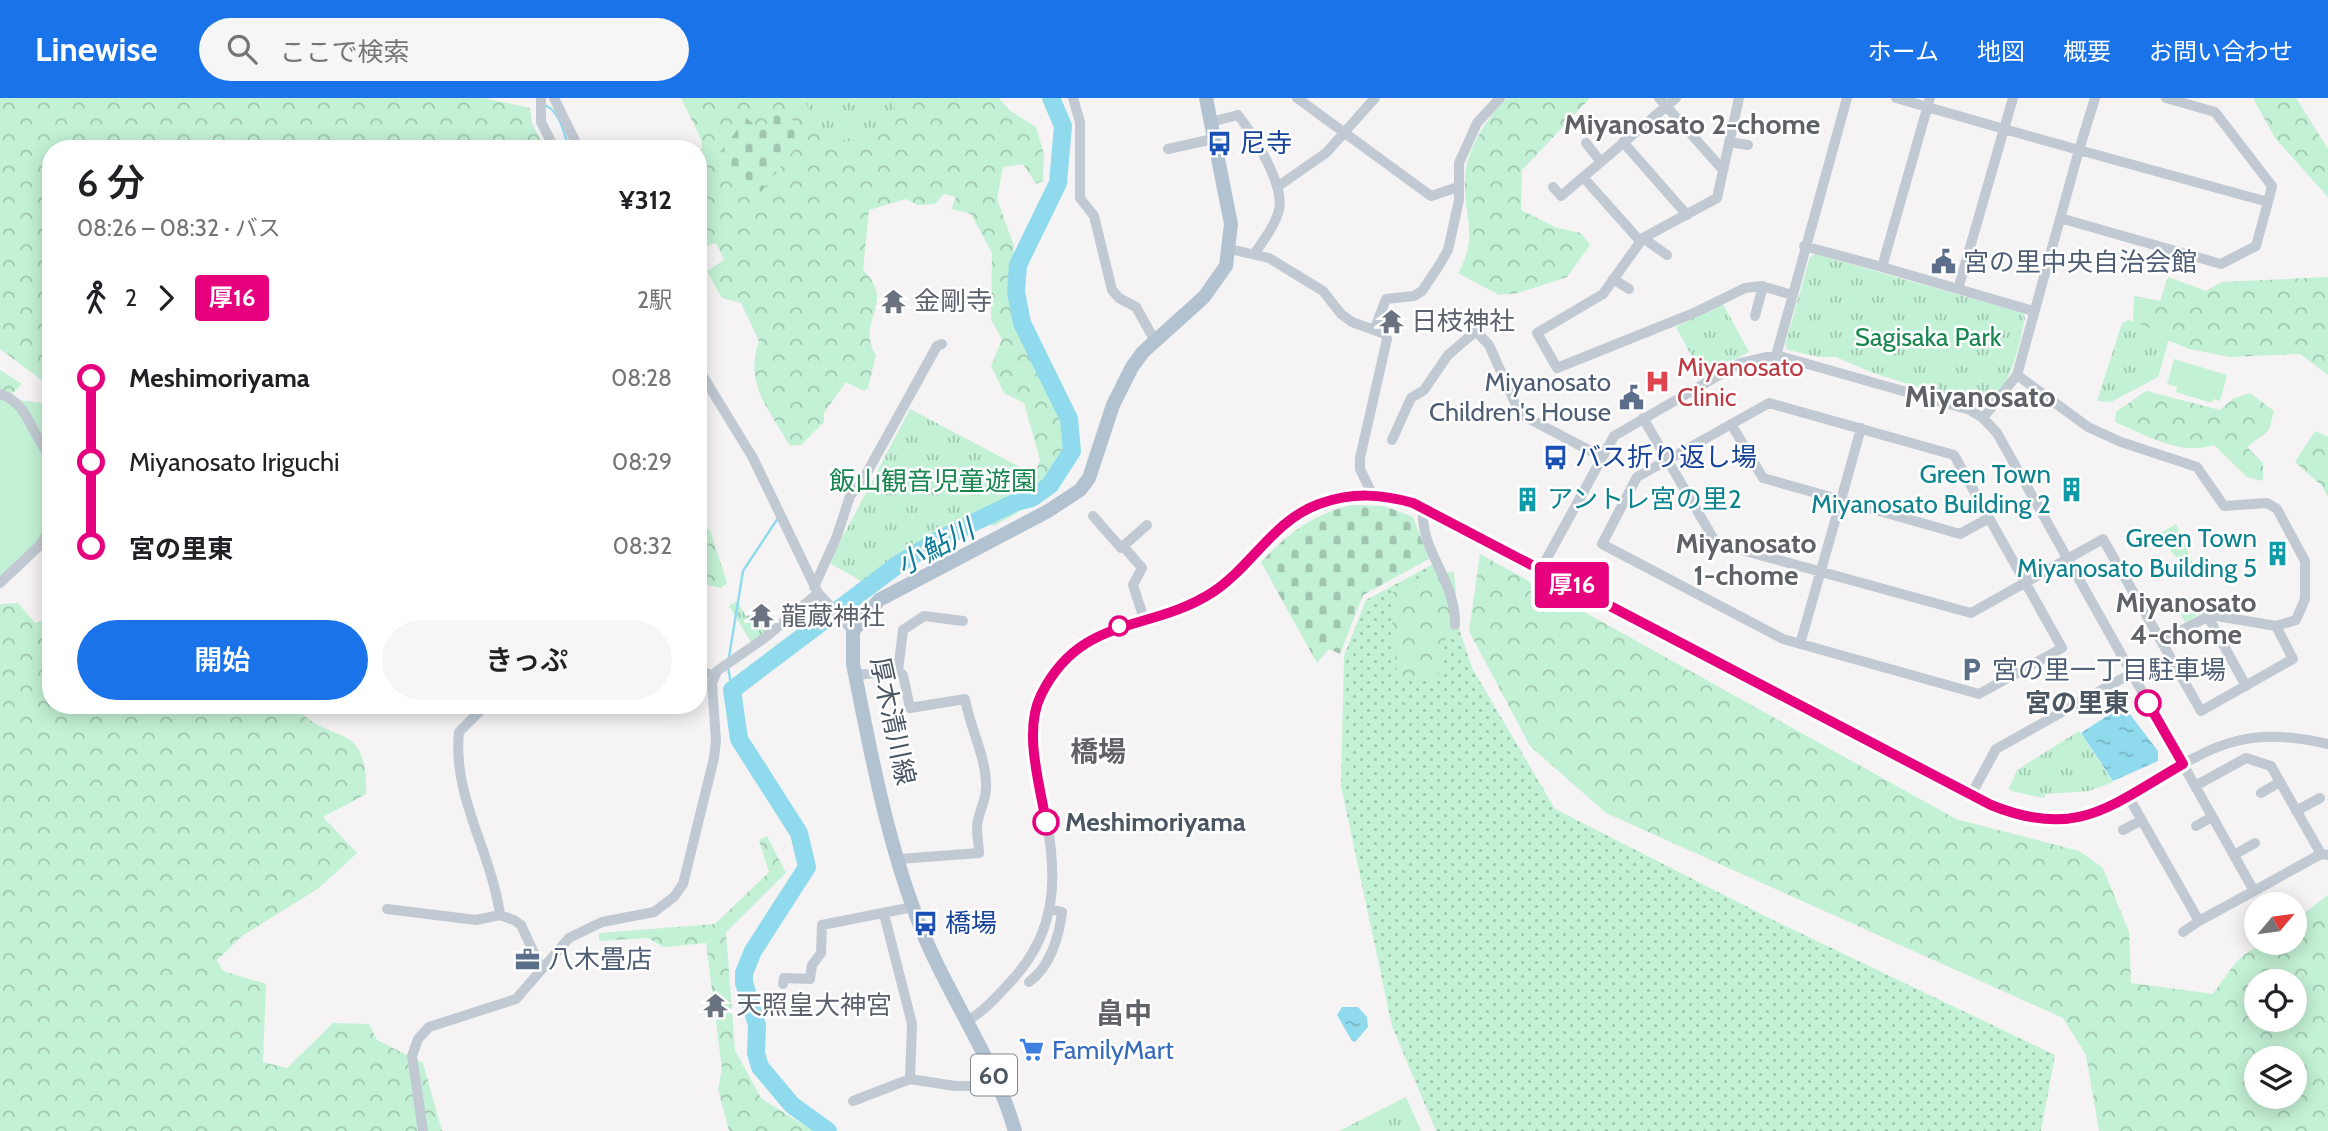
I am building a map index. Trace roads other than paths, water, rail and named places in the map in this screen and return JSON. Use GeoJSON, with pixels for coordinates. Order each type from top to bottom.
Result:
{"type":"FeatureCollection","features":[{"type":"Feature","properties":{"kind":"main road","name":"厚木清川線"},"geometry":{"type":"LineString","coordinates":[[1015,1131],[996,1080],[933,958],[913,907],[855,675],[849,626],[879,600],[1048,511],[1080,490],[1095,466],[1122,383],[1143,352],[1219,280],[1230,249],[1229,212],[1206,98]]}},
{"type":"Feature","properties":{"kind":"street"},"geometry":{"type":"LineString","coordinates":[[541,98],[541,122],[550,140]]}},
{"type":"Feature","properties":{"kind":"street"},"geometry":{"type":"LineString","coordinates":[[554,98],[575,140]]}},
{"type":"Feature","properties":{"kind":"street"},"geometry":{"type":"LineString","coordinates":[[1073,98],[1080,122],[1080,198],[1094,216],[1112,290],[1119,298],[1136,307],[1156,341]]}},
{"type":"Feature","properties":{"kind":"street"},"geometry":{"type":"LineString","coordinates":[[1297,98],[1431,196],[1458,187]]}},
{"type":"Feature","properties":{"kind":"street"},"geometry":{"type":"LineString","coordinates":[[1375,328],[1386,299],[1413,296],[1422,291],[1448,250],[1459,200],[1459,163],[1477,123],[1500,98]]}},
{"type":"Feature","properties":{"kind":"street"},"geometry":{"type":"LineString","coordinates":[[1553,187],[1561,196],[1623,142],[1662,101],[1676,98]]}},
{"type":"Feature","properties":{"kind":"street"},"geometry":{"type":"LineString","coordinates":[[1739,98],[1717,198],[1642,239],[1603,294],[1583,313],[1537,332],[1557,368],[1694,313],[1739,290],[1763,286],[1792,295]]}},
{"type":"Feature","properties":{"kind":"street"},"geometry":{"type":"LineString","coordinates":[[1776,356],[1804,246],[1847,98]]}},
{"type":"Feature","properties":{"kind":"street"},"geometry":{"type":"LineString","coordinates":[[1896,98],[1929,103],[2004,129],[2268,202]]}},
{"type":"Feature","properties":{"kind":"street"},"geometry":{"type":"LineString","coordinates":[[1958,289],[2013,98]]}},
{"type":"Feature","properties":{"kind":"street"},"geometry":{"type":"LineString","coordinates":[[1983,418],[2017,375],[2095,98]]}},
{"type":"Feature","properties":{"kind":"street"},"geometry":{"type":"LineString","coordinates":[[2060,218],[2221,264],[2256,246],[2272,186],[2215,112],[2166,98]]}},
{"type":"Feature","properties":{"kind":"street"},"geometry":{"type":"LineString","coordinates":[[1277,187],[1326,153],[1345,134],[1371,99]]}},
{"type":"Feature","properties":{"kind":"street"},"geometry":{"type":"LineString","coordinates":[[1662,101],[1723,170]]}},
{"type":"Feature","properties":{"kind":"street"},"geometry":{"type":"LineString","coordinates":[[1882,267],[1929,103]]}},
{"type":"Feature","properties":{"kind":"street"},"geometry":{"type":"LineString","coordinates":[[1211,122],[1238,115],[1257,143],[1277,187],[1280,206],[1273,227],[1255,253]]}},
{"type":"Feature","properties":{"kind":"street"},"geometry":{"type":"LineString","coordinates":[[1168,149],[1213,139]]}},
{"type":"Feature","properties":{"kind":"street"},"geometry":{"type":"LineString","coordinates":[[1623,142],[1687,215]]}},
{"type":"Feature","properties":{"kind":"street"},"geometry":{"type":"LineString","coordinates":[[1729,142],[1748,145]]}},
{"type":"Feature","properties":{"kind":"street"},"geometry":{"type":"LineString","coordinates":[[1586,143],[1601,162]]}},
{"type":"Feature","properties":{"kind":"street"},"geometry":{"type":"LineString","coordinates":[[1583,177],[1642,239],[1667,255]]}},
{"type":"Feature","properties":{"kind":"street"},"geometry":{"type":"LineString","coordinates":[[1804,246],[2034,310]]}},
{"type":"Feature","properties":{"kind":"street"},"geometry":{"type":"LineString","coordinates":[[1230,249],[1269,258],[1322,291],[1341,314],[1385,334],[1387,339],[1360,458],[1360,468],[1372,494]]}},
{"type":"Feature","properties":{"kind":"street"},"geometry":{"type":"LineString","coordinates":[[1614,279],[1629,289]]}},
{"type":"Feature","properties":{"kind":"street"},"geometry":{"type":"LineString","coordinates":[[1755,316],[1763,286]]}},
{"type":"Feature","properties":{"kind":"street"},"geometry":{"type":"LineString","coordinates":[[1392,440],[1404,419],[1411,398],[1424,390],[1448,355],[1479,329],[1520,414],[1600,456]]}},
{"type":"Feature","properties":{"kind":"street"},"geometry":{"type":"LineString","coordinates":[[423,1131],[412,1056],[418,1039],[429,1027],[516,999],[569,938],[602,922],[654,912],[674,897],[683,884],[714,758],[714,676],[729,660],[766,637],[818,593],[850,496],[864,478],[937,346],[942,344]]}},
{"type":"Feature","properties":{"kind":"street"},"geometry":{"type":"LineString","coordinates":[[1541,569],[1600,456],[1614,436],[1740,363],[1776,356],[1962,408],[1983,418],[1997,433],[2254,891]]}},
{"type":"Feature","properties":{"kind":"street"},"geometry":{"type":"LineString","coordinates":[[2017,375],[2096,432],[2200,468],[2217,499],[2224,506],[2267,503],[2277,509],[2305,561],[2305,599],[2298,616],[2286,625],[2276,626],[2207,615],[2161,641]]}},
{"type":"Feature","properties":{"kind":"street"},"geometry":{"type":"LineString","coordinates":[[708,384],[780,511],[818,593],[849,626]]}},
{"type":"Feature","properties":{"kind":"street"},"geometry":{"type":"LineString","coordinates":[[0,394],[12,399],[23,410],[42,442]]}},
{"type":"Feature","properties":{"kind":"street"},"geometry":{"type":"LineString","coordinates":[[1769,403],[1954,455],[2062,648],[1981,694],[1783,639],[1602,544],[1637,477],[1667,460],[1769,403]]}},
{"type":"Feature","properties":{"kind":"street"},"geometry":{"type":"LineString","coordinates":[[1643,418],[1716,543],[1971,613],[2103,539],[2201,711],[2293,659],[2276,626]]}},
{"type":"Feature","properties":{"kind":"street"},"geometry":{"type":"LineString","coordinates":[[1731,424],[1763,478],[1960,534],[1989,518]]}},
{"type":"Feature","properties":{"kind":"street"},"geometry":{"type":"LineString","coordinates":[[1800,644],[1861,428]]}},
{"type":"Feature","properties":{"kind":"street"},"geometry":{"type":"LineString","coordinates":[[967,1021],[991,1003],[1020,970],[1043,931],[1050,909],[1053,863],[1035,752],[1034,720],[1039,697],[1055,673],[1080,646],[1099,635],[1174,610],[1214,592],[1278,530],[1303,512],[1342,497],[1372,494],[1406,501],[1423,508],[1972,795],[2020,816],[2058,821],[2096,812],[2220,746],[2255,737],[2300,738],[2328,744]]}},
{"type":"Feature","properties":{"kind":"street"},"geometry":{"type":"LineString","coordinates":[[1423,508],[1425,540],[1453,596],[1455,625]]}},
{"type":"Feature","properties":{"kind":"street"},"geometry":{"type":"LineString","coordinates":[[1093,516],[1121,548],[1147,525]]}},
{"type":"Feature","properties":{"kind":"street"},"geometry":{"type":"LineString","coordinates":[[0,583],[42,542]]}},
{"type":"Feature","properties":{"kind":"street"},"geometry":{"type":"LineString","coordinates":[[1124,546],[1142,568],[1133,585],[1144,619]]}},
{"type":"Feature","properties":{"kind":"street"},"geometry":{"type":"LineString","coordinates":[[2207,615],[2246,686]]}},
{"type":"Feature","properties":{"kind":"street"},"geometry":{"type":"LineString","coordinates":[[899,859],[979,853],[977,821],[986,801],[986,780],[965,699],[910,708],[902,676],[898,671],[902,630],[924,616],[963,621]]}},
{"type":"Feature","properties":{"kind":"street"},"geometry":{"type":"LineString","coordinates":[[855,675],[898,671]]}},
{"type":"Feature","properties":{"kind":"street"},"geometry":{"type":"LineString","coordinates":[[707,673],[714,676]]}},
{"type":"Feature","properties":{"kind":"street"},"geometry":{"type":"LineString","coordinates":[[1972,795],[1996,749],[2132,673]]}},
{"type":"Feature","properties":{"kind":"street"},"geometry":{"type":"LineString","coordinates":[[477,714],[458,732],[456,755],[486,866],[496,884],[500,915]]}},
{"type":"Feature","properties":{"kind":"street"},"geometry":{"type":"LineString","coordinates":[[2183,932],[2324,855],[2271,766],[2246,758],[2195,786]]}},
{"type":"Feature","properties":{"kind":"street"},"geometry":{"type":"LineString","coordinates":[[2261,793],[2280,782]]}},
{"type":"Feature","properties":{"kind":"street"},"geometry":{"type":"LineString","coordinates":[[2128,796],[2199,921]]}},
{"type":"Feature","properties":{"kind":"street"},"geometry":{"type":"LineString","coordinates":[[2296,811],[2320,798]]}},
{"type":"Feature","properties":{"kind":"street"},"geometry":{"type":"LineString","coordinates":[[2196,826],[2212,817]]}},
{"type":"Feature","properties":{"kind":"street"},"geometry":{"type":"LineString","coordinates":[[2123,830],[2142,820]]}},
{"type":"Feature","properties":{"kind":"street"},"geometry":{"type":"LineString","coordinates":[[2234,856],[2255,843]]}},
{"type":"Feature","properties":{"kind":"street"},"geometry":{"type":"LineString","coordinates":[[784,979],[810,979],[812,965],[821,953],[822,925],[913,907]]}},
{"type":"Feature","properties":{"kind":"street"},"geometry":{"type":"LineString","coordinates":[[387,909],[476,920],[500,915],[521,925],[541,968]]}},
{"type":"Feature","properties":{"kind":"street"},"geometry":{"type":"LineString","coordinates":[[1029,982],[1041,974],[1060,928],[1062,912],[1050,909]]}},
{"type":"Feature","properties":{"kind":"street"},"geometry":{"type":"LineString","coordinates":[[884,914],[912,1024],[910,1079]]}},
{"type":"Feature","properties":{"kind":"street"},"geometry":{"type":"LineString","coordinates":[[853,1101],[910,1079],[955,1086],[974,1086],[996,1080]]}},
{"type":"Feature","properties":{"kind":"water"},"geometry":{"type":"Polygon","coordinates":[[[2119,708],[2126,709],[2158,751],[2158,761],[2113,781],[2081,733],[2119,708]]]}},
{"type":"Feature","properties":{"kind":"water"},"geometry":{"type":"Polygon","coordinates":[[[1342,1007],[1358,1007],[1367,1017],[1368,1027],[1355,1042],[1337,1015],[1342,1007]]]}},
{"type":"Feature","properties":{"kind":"waterway","name":"小鮎川"},"geometry":{"type":"LineString","coordinates":[[828,1131],[792,1105],[760,1067],[756,1053],[757,1025],[744,983],[744,973],[753,951],[807,867],[799,833],[739,739],[732,690],[900,563],[942,538],[1016,502],[1032,498],[1050,485],[1072,451],[1069,419],[1022,323],[1016,292],[1018,265],[1058,183],[1063,126],[1051,98]]}},
{"type":"Feature","properties":{"kind":"waterway"},"geometry":{"type":"LineString","coordinates":[[545,105],[555,113],[566,140]]}},
{"type":"Feature","properties":{"kind":"waterway"},"geometry":{"type":"LineString","coordinates":[[729,657],[743,571],[778,518]]}},
{"type":"Feature","properties":{"kind":"waterway"},"geometry":{"type":"LineString","coordinates":[[728,667],[732,690]]}},
{"type":"Feature","properties":{"kind":"place","name":"尼寺"},"geometry":{"type":"Point","coordinates":[1220,143]}},
{"type":"Feature","properties":{"kind":"place","name":"宮の里中央自治会館"},"geometry":{"type":"Point","coordinates":[1943,262]}},
{"type":"Feature","properties":{"kind":"place","name":"金剛寺"},"geometry":{"type":"Point","coordinates":[894,301]}},
{"type":"Feature","properties":{"kind":"place","name":"日枝神社"},"geometry":{"type":"Point","coordinates":[1391,321]}},
{"type":"Feature","properties":{"kind":"place","name":"Miyanosato Clinic"},"geometry":{"type":"Point","coordinates":[1657,382]}},
{"type":"Feature","properties":{"kind":"place","name":"Miyanosato Children's House"},"geometry":{"type":"Point","coordinates":[1631,397]}},
{"type":"Feature","properties":{"kind":"place","name":"バス折り返し場"},"geometry":{"type":"Point","coordinates":[1555,457]}},
{"type":"Feature","properties":{"kind":"place","name":"Green Town Miyanosato Building 2"},"geometry":{"type":"Point","coordinates":[2071,489]}},
{"type":"Feature","properties":{"kind":"place","name":"アントレ宮の里2"},"geometry":{"type":"Point","coordinates":[1527,499]}},
{"type":"Feature","properties":{"kind":"place","name":"Green Town Miyanosato Building 5"},"geometry":{"type":"Point","coordinates":[2277,553]}},
{"type":"Feature","properties":{"kind":"place","name":"龍蔵神社"},"geometry":{"type":"Point","coordinates":[761,616]}},
{"type":"Feature","properties":{"kind":"place","name":"宮の里一丁目駐車場"},"geometry":{"type":"Point","coordinates":[1972,670]}},
{"type":"Feature","properties":{"kind":"place","name":"宮の里東"},"geometry":{"type":"Point","coordinates":[2148,703]}},
{"type":"Feature","properties":{"kind":"place","name":"Meshimoriyama"},"geometry":{"type":"Point","coordinates":[1046,822]}},
{"type":"Feature","properties":{"kind":"place","name":"橋場"},"geometry":{"type":"Point","coordinates":[925,923]}},
{"type":"Feature","properties":{"kind":"place","name":"八木畳店"},"geometry":{"type":"Point","coordinates":[528,959]}},
{"type":"Feature","properties":{"kind":"place","name":"天照皇大神宮"},"geometry":{"type":"Point","coordinates":[716,1005]}},
{"type":"Feature","properties":{"kind":"place","name":"FamilyMart"},"geometry":{"type":"Point","coordinates":[1032,1050]}},
{"type":"Feature","properties":{"kind":"district","name":"Miyanosato 2-chome"},"geometry":{"type":"Point","coordinates":[1692,124]}},
{"type":"Feature","properties":{"kind":"district","name":"Miyanosato"},"geometry":{"type":"Point","coordinates":[1980,396]}},
{"type":"Feature","properties":{"kind":"district","name":"Miyanosato 1-chome"},"geometry":{"type":"Point","coordinates":[1746,559]}},
{"type":"Feature","properties":{"kind":"district","name":"Miyanosato 4-chome"},"geometry":{"type":"Point","coordinates":[2186,618]}},
{"type":"Feature","properties":{"kind":"district","name":"橋場"},"geometry":{"type":"Point","coordinates":[1098,751]}},
{"type":"Feature","properties":{"kind":"district","name":"畠中"},"geometry":{"type":"Point","coordinates":[1124,1013]}},
{"type":"Feature","properties":{"kind":"park label","name":"Sagisaka Park"},"geometry":{"type":"Point","coordinates":[1928,337]}},
{"type":"Feature","properties":{"kind":"park label","name":"飯山観音児童遊園"},"geometry":{"type":"Point","coordinates":[933,481]}}]}
